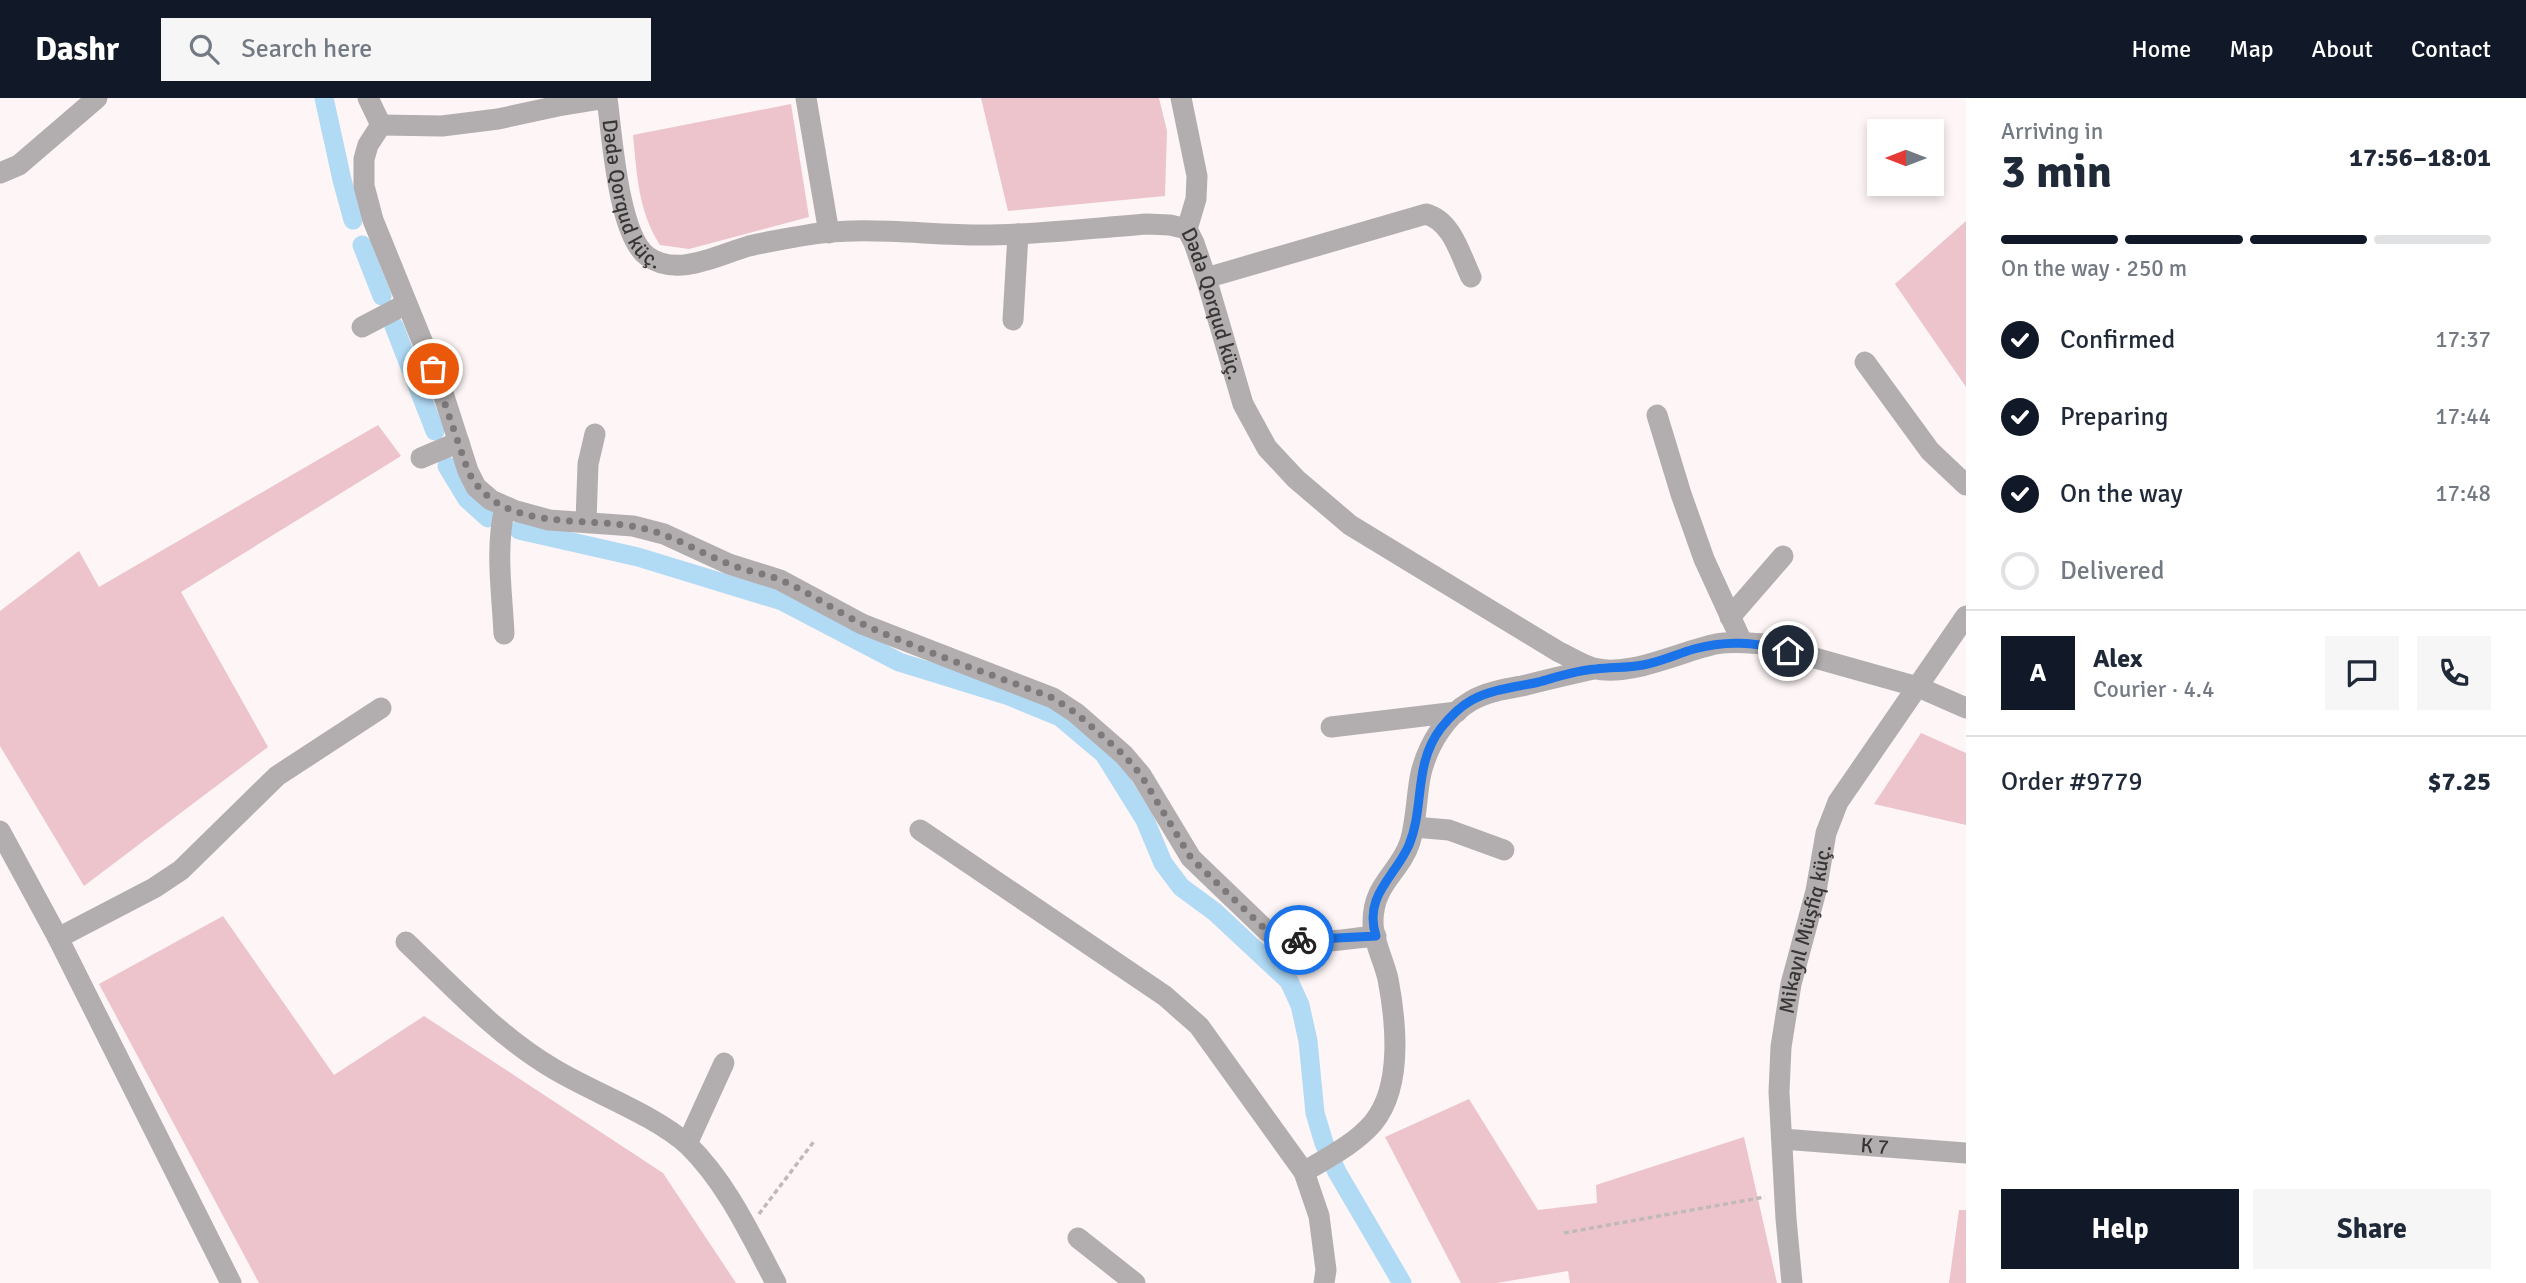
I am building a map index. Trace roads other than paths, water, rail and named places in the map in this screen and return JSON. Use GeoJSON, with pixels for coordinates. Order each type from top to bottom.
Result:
{"type":"FeatureCollection","features":[{"type":"Feature","properties":{"kind":"street"},"geometry":{"type":"LineString","coordinates":[[0,173],[19,165],[97,98]]}},
{"type":"Feature","properties":{"kind":"street"},"geometry":{"type":"LineString","coordinates":[[368,98],[381,125],[368,145],[364,159],[364,186],[373,220],[442,390],[458,442],[476,487],[491,500],[549,520],[633,526],[664,534],[729,564],[780,580],[862,624],[1053,698],[1076,713],[1124,755],[1141,775],[1191,858],[1267,931],[1279,938],[1307,941],[1376,936]]}},
{"type":"Feature","properties":{"kind":"street","name":"Dədə Qorqud küç."},"geometry":{"type":"LineString","coordinates":[[381,125],[417,127],[475,122],[607,98],[623,210],[635,242],[646,256],[662,264],[697,263],[750,246],[804,235],[830,233],[1018,234],[1147,224],[1187,229],[1206,278],[1243,404],[1267,448],[1296,479],[1350,525],[1559,652],[1594,669],[1646,665],[1719,643],[1742,642],[1765,645],[1918,687],[1966,708]]}},
{"type":"Feature","properties":{"kind":"street"},"geometry":{"type":"LineString","coordinates":[[806,98],[830,233]]}},
{"type":"Feature","properties":{"kind":"street"},"geometry":{"type":"LineString","coordinates":[[1181,98],[1197,176],[1196,199],[1187,229]]}},
{"type":"Feature","properties":{"kind":"street"},"geometry":{"type":"LineString","coordinates":[[1206,278],[1426,214],[1439,218],[1450,232],[1471,276]]}},
{"type":"Feature","properties":{"kind":"street"},"geometry":{"type":"LineString","coordinates":[[1013,320],[1018,234]]}},
{"type":"Feature","properties":{"kind":"street"},"geometry":{"type":"LineString","coordinates":[[362,327],[406,304]]}},
{"type":"Feature","properties":{"kind":"street"},"geometry":{"type":"LineString","coordinates":[[1865,362],[1930,451],[1966,485]]}},
{"type":"Feature","properties":{"kind":"street"},"geometry":{"type":"LineString","coordinates":[[1657,415],[1704,559],[1742,642]]}},
{"type":"Feature","properties":{"kind":"street"},"geometry":{"type":"LineString","coordinates":[[586,522],[588,464],[595,434]]}},
{"type":"Feature","properties":{"kind":"street"},"geometry":{"type":"LineString","coordinates":[[421,458],[458,442]]}},
{"type":"Feature","properties":{"kind":"street"},"geometry":{"type":"LineString","coordinates":[[504,634],[499,551],[500,526],[505,507]]}},
{"type":"Feature","properties":{"kind":"street"},"geometry":{"type":"LineString","coordinates":[[1730,617],[1783,556]]}},
{"type":"Feature","properties":{"kind":"street","name":"Mikayıl Müşfiq küç."},"geometry":{"type":"LineString","coordinates":[[1792,1283],[1779,1092],[1781,1047],[1791,984],[1816,891],[1826,833],[1838,802],[1966,616]]}},
{"type":"Feature","properties":{"kind":"street"},"geometry":{"type":"LineString","coordinates":[[1304,1172],[1345,1147],[1374,1122],[1381,1110],[1393,1071],[1394,1013],[1387,975],[1373,926],[1374,912],[1378,892],[1409,845],[1421,775],[1428,751],[1440,729],[1472,700],[1492,692],[1594,669]]}},
{"type":"Feature","properties":{"kind":"street"},"geometry":{"type":"LineString","coordinates":[[58,938],[154,888],[181,870],[277,776],[381,708]]}},
{"type":"Feature","properties":{"kind":"street"},"geometry":{"type":"LineString","coordinates":[[1331,727],[1457,712]]}},
{"type":"Feature","properties":{"kind":"street"},"geometry":{"type":"LineString","coordinates":[[1414,827],[1449,831],[1504,850]]}},
{"type":"Feature","properties":{"kind":"street"},"geometry":{"type":"LineString","coordinates":[[0,831],[58,938],[231,1283]]}},
{"type":"Feature","properties":{"kind":"street"},"geometry":{"type":"LineString","coordinates":[[920,831],[1174,1003],[1199,1026],[1304,1172],[1319,1216],[1326,1270],[1324,1283]]}},
{"type":"Feature","properties":{"kind":"street"},"geometry":{"type":"LineString","coordinates":[[406,942],[496,1029],[553,1068],[662,1127],[687,1144],[733,1205],[776,1283]]}},
{"type":"Feature","properties":{"kind":"street"},"geometry":{"type":"LineString","coordinates":[[687,1144],[724,1063]]}},
{"type":"Feature","properties":{"kind":"street","name":"K 7"},"geometry":{"type":"LineString","coordinates":[[1782,1139],[1966,1153]]}},
{"type":"Feature","properties":{"kind":"street"},"geometry":{"type":"LineString","coordinates":[[1078,1238],[1135,1283]]}},
{"type":"Feature","properties":{"kind":"waterway"},"geometry":{"type":"LineString","coordinates":[[324,98],[353,220]]}},
{"type":"Feature","properties":{"kind":"waterway"},"geometry":{"type":"LineString","coordinates":[[362,245],[382,296]]}},
{"type":"Feature","properties":{"kind":"waterway"},"geometry":{"type":"LineString","coordinates":[[394,326],[435,431]]}},
{"type":"Feature","properties":{"kind":"waterway"},"geometry":{"type":"LineString","coordinates":[[447,466],[467,499],[488,518]]}},
{"type":"Feature","properties":{"kind":"waterway"},"geometry":{"type":"LineString","coordinates":[[519,530],[638,557],[782,601],[899,662],[1009,696],[1060,717],[1104,754],[1145,820],[1163,863],[1181,887],[1215,912],[1289,981],[1300,1005],[1308,1041],[1315,1113],[1324,1143],[1337,1172],[1402,1283]]}}]}
